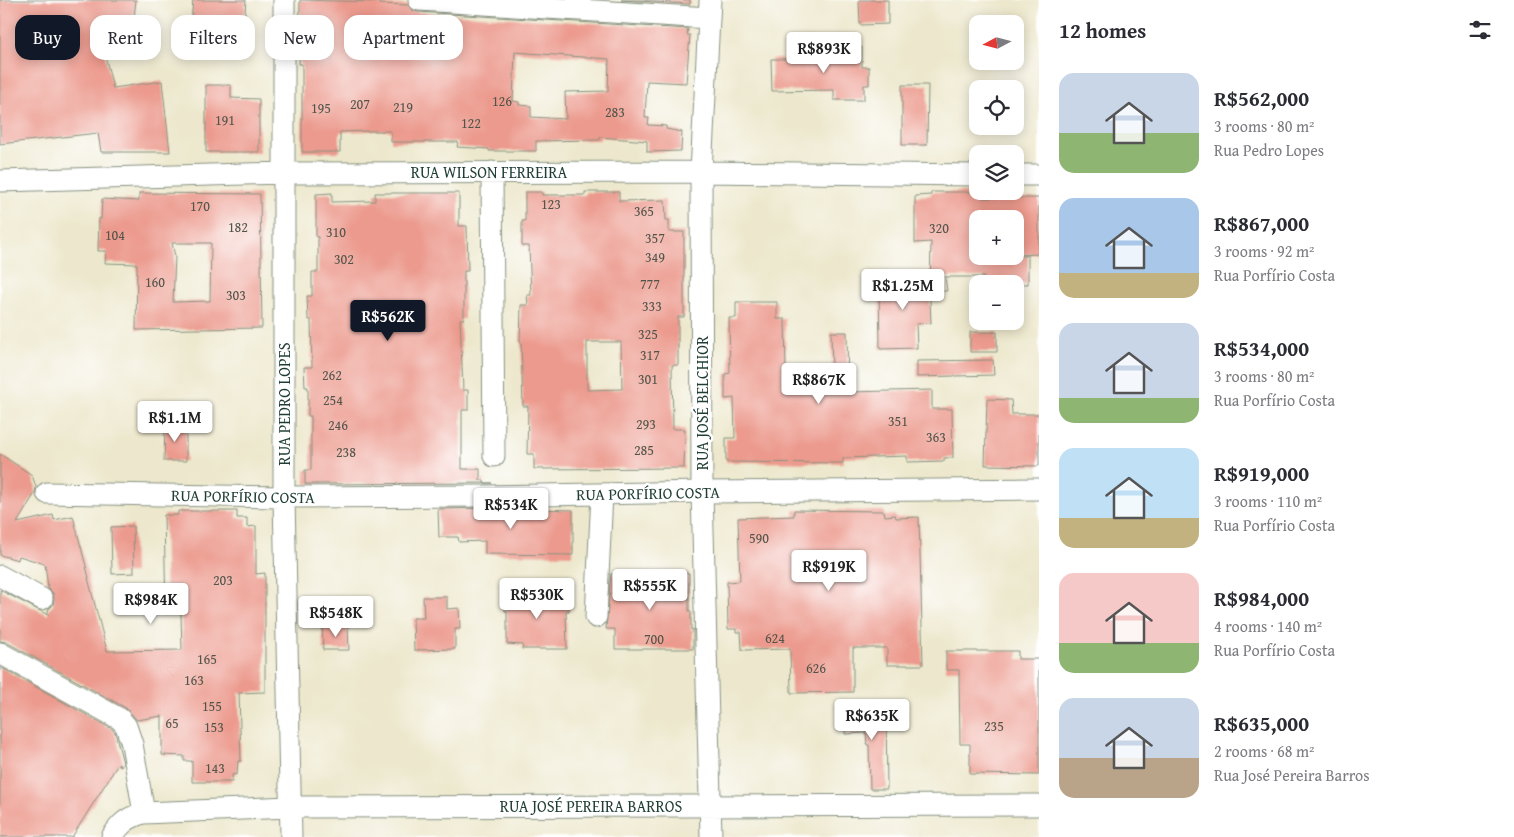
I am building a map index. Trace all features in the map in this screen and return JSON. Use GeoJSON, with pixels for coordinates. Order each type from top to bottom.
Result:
{"type":"FeatureCollection","features":[{"type":"Feature","properties":{"kind":"street","name":"RUA PEDRO LOPES"},"geometry":{"type":"LineString","coordinates":[[284,0],[284,497],[291,837]]}},
{"type":"Feature","properties":{"kind":"street"},"geometry":{"type":"LineString","coordinates":[[419,0],[709,9]]}},
{"type":"Feature","properties":{"kind":"street","name":"RUA JOSÉ BELCHIOR"},"geometry":{"type":"LineString","coordinates":[[709,9],[701,172],[702,492],[711,837]]}},
{"type":"Feature","properties":{"kind":"street"},"geometry":{"type":"LineString","coordinates":[[492,172],[494,456]]}},
{"type":"Feature","properties":{"kind":"street","name":"RUA WILSON FERREIRA"},"geometry":{"type":"LineString","coordinates":[[0,181],[283,173],[701,172],[969,175]]}},
{"type":"Feature","properties":{"kind":"street"},"geometry":{"type":"LineString","coordinates":[[1024,175],[1039,175]]}},
{"type":"Feature","properties":{"kind":"street","name":"RUA PORFÍRIO COSTA"},"geometry":{"type":"LineString","coordinates":[[47,493],[284,497],[1039,489]]}},
{"type":"Feature","properties":{"kind":"street"},"geometry":{"type":"LineString","coordinates":[[596,617],[602,494]]}},
{"type":"Feature","properties":{"kind":"street"},"geometry":{"type":"LineString","coordinates":[[0,576],[42,599]]}},
{"type":"Feature","properties":{"kind":"street"},"geometry":{"type":"LineString","coordinates":[[0,653],[120,719],[126,726],[132,744],[144,813],[129,817],[112,837]]}},
{"type":"Feature","properties":{"kind":"street","name":"RUA JOSÉ PEREIRA BARROS"},"geometry":{"type":"LineString","coordinates":[[144,813],[290,807],[1039,805]]}},
{"type":"Feature","properties":{"kind":"building"},"geometry":{"type":"Polygon","coordinates":[[[0,0],[136,0],[134,15],[90,15],[90,60],[106,60],[113,88],[162,81],[170,152],[101,152],[98,133],[0,144],[0,0]]]}},
{"type":"Feature","properties":{"kind":"building"},"geometry":{"type":"Polygon","coordinates":[[[193,0],[246,0],[245,15],[192,15],[193,0]]]}},
{"type":"Feature","properties":{"kind":"building"},"geometry":{"type":"Polygon","coordinates":[[[300,0],[379,2],[379,4],[408,5],[412,10],[418,12],[688,29],[687,35],[690,35],[686,83],[647,81],[645,118],[649,118],[648,125],[666,126],[666,129],[682,132],[681,151],[647,152],[647,141],[600,137],[600,140],[536,141],[536,151],[489,151],[489,149],[457,147],[458,142],[391,142],[391,131],[371,131],[340,132],[340,152],[302,152],[302,64],[299,64],[299,60],[334,60],[334,15],[300,15],[300,0]],[[515,52],[513,101],[519,102],[519,105],[531,106],[531,117],[566,119],[565,92],[608,91],[609,59],[515,52]]]}},
{"type":"Feature","properties":{"kind":"building"},"geometry":{"type":"Polygon","coordinates":[[[621,0],[690,0],[690,4],[621,0]]]}},
{"type":"Feature","properties":{"kind":"building"},"geometry":{"type":"Polygon","coordinates":[[[859,0],[888,0],[888,24],[860,25],[859,0]]]}},
{"type":"Feature","properties":{"kind":"building"},"geometry":{"type":"Polygon","coordinates":[[[827,47],[862,47],[862,67],[869,67],[869,85],[864,85],[864,100],[834,100],[834,90],[772,91],[771,59],[827,59],[827,47]]]}},
{"type":"Feature","properties":{"kind":"building"},"geometry":{"type":"Polygon","coordinates":[[[206,85],[231,85],[231,98],[259,99],[259,152],[206,152],[206,85]]]}},
{"type":"Feature","properties":{"kind":"building"},"geometry":{"type":"Polygon","coordinates":[[[902,85],[928,85],[927,145],[902,145],[902,85]]]}},
{"type":"Feature","properties":{"kind":"building"},"geometry":{"type":"Polygon","coordinates":[[[525,192],[542,192],[542,195],[585,195],[585,192],[619,192],[619,201],[665,200],[669,232],[684,232],[684,317],[678,317],[678,365],[672,365],[673,429],[685,429],[684,468],[534,469],[534,454],[527,454],[528,406],[523,406],[520,342],[521,305],[528,305],[527,295],[531,295],[529,246],[522,246],[522,221],[525,221],[525,192]],[[587,342],[587,390],[622,389],[621,342],[587,342]]]}},
{"type":"Feature","properties":{"kind":"building"},"geometry":{"type":"Polygon","coordinates":[[[931,192],[969,192],[969,200],[1024,200],[1024,198],[1039,198],[1039,254],[1024,255],[1024,210],[969,210],[969,265],[1024,265],[1024,256],[1028,256],[1028,284],[1024,284],[1024,275],[969,275],[969,277],[945,277],[947,291],[930,291],[931,242],[915,243],[915,196],[931,195],[931,192]]]}},
{"type":"Feature","properties":{"kind":"building"},"geometry":{"type":"Polygon","coordinates":[[[139,193],[260,194],[262,328],[136,330],[137,264],[105,263],[106,251],[98,251],[99,218],[101,219],[102,199],[139,201],[139,193]],[[172,243],[175,256],[173,302],[210,301],[211,243],[172,243]]]}},
{"type":"Feature","properties":{"kind":"building"},"geometry":{"type":"Polygon","coordinates":[[[332,193],[332,202],[375,201],[375,193],[459,193],[459,226],[467,226],[468,271],[464,271],[464,319],[460,319],[463,390],[468,390],[468,410],[462,410],[462,469],[480,469],[480,480],[484,480],[484,483],[492,483],[305,484],[305,470],[311,470],[311,416],[308,416],[308,387],[305,387],[304,367],[312,367],[311,320],[308,319],[307,296],[312,296],[312,272],[318,272],[316,194],[332,193]]]}},
{"type":"Feature","properties":{"kind":"building"},"geometry":{"type":"Polygon","coordinates":[[[879,279],[929,279],[931,323],[916,324],[917,348],[880,349],[879,279]]]}},
{"type":"Feature","properties":{"kind":"building"},"geometry":{"type":"Polygon","coordinates":[[[736,302],[777,302],[777,319],[785,319],[786,371],[832,370],[831,332],[847,332],[848,392],[932,390],[932,409],[952,409],[953,458],[944,458],[944,461],[907,462],[907,456],[843,458],[843,463],[726,462],[726,438],[735,438],[734,398],[725,399],[725,374],[730,373],[729,318],[736,318],[736,302]]]}},
{"type":"Feature","properties":{"kind":"building"},"geometry":{"type":"Polygon","coordinates":[[[970,332],[997,332],[997,352],[970,352],[970,332]]]}},
{"type":"Feature","properties":{"kind":"building"},"geometry":{"type":"Polygon","coordinates":[[[993,360],[994,375],[917,377],[917,361],[993,360]]]}},
{"type":"Feature","properties":{"kind":"building"},"geometry":{"type":"Polygon","coordinates":[[[987,399],[1011,400],[1012,414],[1039,414],[1039,466],[985,465],[987,399]]]}},
{"type":"Feature","properties":{"kind":"building"},"geometry":{"type":"Polygon","coordinates":[[[186,424],[186,461],[164,461],[165,425],[186,424]]]}},
{"type":"Feature","properties":{"kind":"building"},"geometry":{"type":"Polygon","coordinates":[[[0,454],[32,475],[36,487],[35,493],[17,523],[53,515],[54,520],[73,516],[107,651],[182,650],[181,613],[166,614],[164,515],[178,515],[178,511],[237,511],[237,518],[247,518],[247,527],[256,526],[256,574],[265,573],[265,692],[239,693],[241,761],[238,761],[237,774],[232,775],[232,782],[192,782],[192,761],[184,761],[184,756],[162,755],[162,716],[137,720],[126,708],[6,642],[0,641],[0,590],[48,615],[48,610],[53,605],[54,599],[53,593],[48,588],[45,564],[19,556],[18,560],[0,555],[0,454]]]}},
{"type":"Feature","properties":{"kind":"building"},"geometry":{"type":"Polygon","coordinates":[[[438,509],[573,510],[573,555],[485,554],[485,541],[459,542],[458,537],[439,537],[438,509]]]}},
{"type":"Feature","properties":{"kind":"building"},"geometry":{"type":"Polygon","coordinates":[[[794,510],[884,511],[885,516],[895,515],[896,518],[919,517],[923,665],[887,665],[887,648],[853,648],[853,692],[791,693],[790,649],[742,650],[741,632],[736,632],[736,629],[728,629],[727,582],[740,581],[738,518],[794,516],[794,510]]]}},
{"type":"Feature","properties":{"kind":"building"},"geometry":{"type":"Polygon","coordinates":[[[133,526],[134,573],[112,574],[111,527],[133,526]]]}},
{"type":"Feature","properties":{"kind":"building"},"geometry":{"type":"Polygon","coordinates":[[[689,573],[689,611],[691,611],[691,630],[693,629],[693,649],[615,649],[615,629],[606,629],[611,574],[689,573]]]}},
{"type":"Feature","properties":{"kind":"building"},"geometry":{"type":"Polygon","coordinates":[[[569,592],[569,611],[566,611],[567,649],[522,649],[523,645],[507,644],[505,593],[569,592]]]}},
{"type":"Feature","properties":{"kind":"building"},"geometry":{"type":"Polygon","coordinates":[[[423,597],[447,597],[447,609],[459,608],[460,629],[455,629],[455,649],[414,650],[413,618],[424,618],[423,597]]]}},
{"type":"Feature","properties":{"kind":"building"},"geometry":{"type":"Polygon","coordinates":[[[322,626],[348,626],[349,650],[323,650],[322,626]]]}},
{"type":"Feature","properties":{"kind":"building"},"geometry":{"type":"Polygon","coordinates":[[[946,651],[1018,651],[1018,659],[1039,659],[1039,775],[970,774],[970,744],[960,744],[959,670],[946,670],[946,651]]]}},
{"type":"Feature","properties":{"kind":"building"},"geometry":{"type":"Polygon","coordinates":[[[0,667],[115,732],[123,763],[121,766],[118,764],[72,837],[0,837],[0,667]]]}},
{"type":"Feature","properties":{"kind":"building"},"geometry":{"type":"Polygon","coordinates":[[[886,709],[887,789],[870,789],[869,745],[867,745],[866,733],[845,734],[845,710],[886,709]]]}}]}
